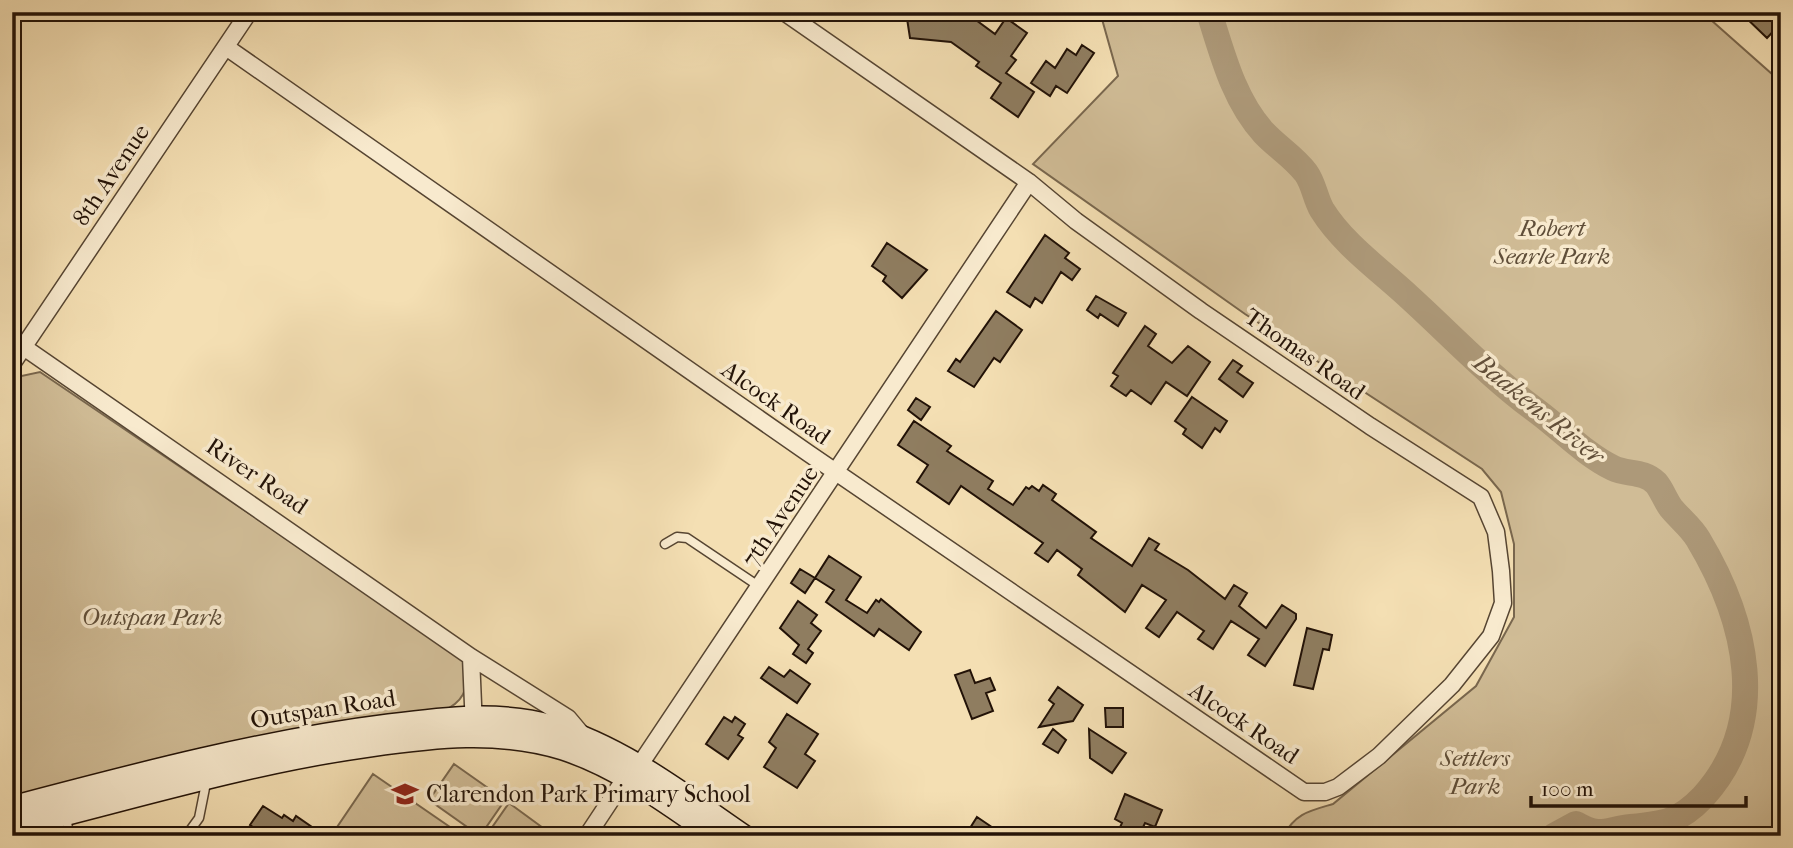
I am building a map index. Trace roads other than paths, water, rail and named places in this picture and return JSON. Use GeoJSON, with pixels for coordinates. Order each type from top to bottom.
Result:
{"type":"FeatureCollection","features":[{"type":"Feature","properties":{"kind":"main road","name":"Outspan Road"},"geometry":{"type":"LineString","coordinates":[[12,828],[208,777],[518,719],[584,737],[633,772]]}},
{"type":"Feature","properties":{"kind":"main road","name":"Outspan Road"},"geometry":{"type":"LineString","coordinates":[[12,807],[243,748],[336,732],[474,726],[518,740],[562,749],[633,772]]}},
{"type":"Feature","properties":{"kind":"main road"},"geometry":{"type":"LineString","coordinates":[[633,772],[715,836]]}},
{"type":"Feature","properties":{"kind":"main road"},"geometry":{"type":"LineString","coordinates":[[633,772],[744,836]]}},
{"type":"Feature","properties":{"kind":"street","name":"8th Avenue"},"geometry":{"type":"LineString","coordinates":[[12,366],[18,342],[249,12]]}},
{"type":"Feature","properties":{"kind":"street","name":"Thomas Road"},"geometry":{"type":"LineString","coordinates":[[784,12],[1029,182],[1076,221],[1201,311],[1370,426],[1469,487],[1483,500],[1498,541],[1503,603],[1491,636],[1452,685],[1379,756],[1338,787],[1325,792],[1304,792]]}},
{"type":"Feature","properties":{"kind":"street","name":"Alcock Road"},"geometry":{"type":"LineString","coordinates":[[226,47],[1304,792]]}},
{"type":"Feature","properties":{"kind":"street","name":"7th Avenue"},"geometry":{"type":"LineString","coordinates":[[587,836],[838,472],[1029,182]]}},
{"type":"Feature","properties":{"kind":"street","name":"River Road"},"geometry":{"type":"LineString","coordinates":[[18,342],[471,657],[568,718],[584,737]]}},
{"type":"Feature","properties":{"kind":"street"},"geometry":{"type":"LineString","coordinates":[[12,366],[36,365],[56,369]]}},
{"type":"Feature","properties":{"kind":"street"},"geometry":{"type":"LineString","coordinates":[[471,657],[474,726]]}},
{"type":"Feature","properties":{"kind":"lane"},"geometry":{"type":"LineString","coordinates":[[665,544],[677,537],[687,538],[760,587]]}},
{"type":"Feature","properties":{"kind":"lane"},"geometry":{"type":"LineString","coordinates":[[186,836],[200,818],[201,797],[208,777]]}},
{"type":"Feature","properties":{"kind":"lane"},"geometry":{"type":"LineString","coordinates":[[66,814],[69,836]]}},
{"type":"Feature","properties":{"kind":"waterway","name":"Baakens River"},"geometry":{"type":"LineString","coordinates":[[1209,12],[1230,76],[1245,106],[1264,133],[1306,173],[1322,210],[1340,234],[1520,399],[1603,463],[1618,470],[1646,476],[1656,483],[1671,508],[1698,539],[1729,602],[1739,636],[1744,670],[1744,703],[1738,736],[1725,767],[1703,797],[1686,812],[1662,823],[1604,832],[1592,831],[1576,824],[1554,836]]}},
{"type":"Feature","properties":{"kind":"place","name":"Clarendon Park Primary School"},"geometry":{"type":"Point","coordinates":[405,794]}},
{"type":"Feature","properties":{"kind":"park label","name":"Robert Searle Park"},"geometry":{"type":"Point","coordinates":[1552,242]}},
{"type":"Feature","properties":{"kind":"park label","name":"Outspan Park"},"geometry":{"type":"Point","coordinates":[152,617]}},
{"type":"Feature","properties":{"kind":"park label","name":"Settlers Park"},"geometry":{"type":"Point","coordinates":[1475,772]}}]}
